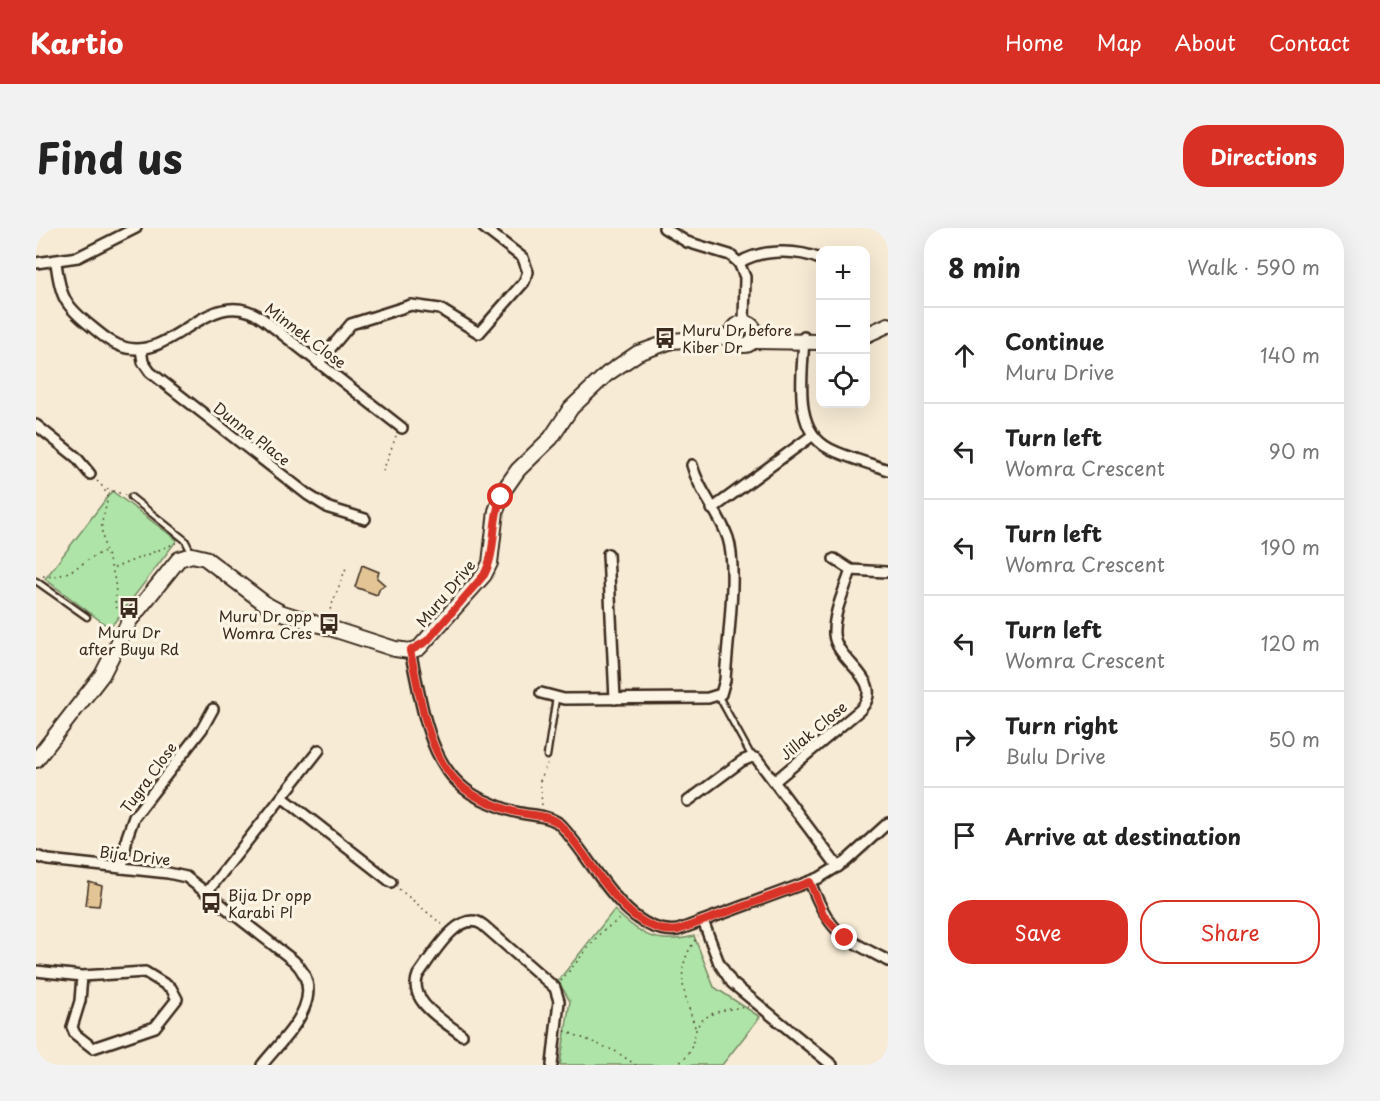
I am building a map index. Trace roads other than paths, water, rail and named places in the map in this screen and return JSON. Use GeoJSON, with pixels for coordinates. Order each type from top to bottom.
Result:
{"type":"FeatureCollection","features":[{"type":"Feature","properties":{"kind":"street"},"geometry":{"type":"LineString","coordinates":[[36,263],[56,262],[85,255],[136,228]]}},
{"type":"Feature","properties":{"kind":"street"},"geometry":{"type":"LineString","coordinates":[[318,363],[351,324],[411,305],[440,309],[479,333],[532,273],[523,258],[484,228]]}},
{"type":"Feature","properties":{"kind":"street"},"geometry":{"type":"LineString","coordinates":[[664,228],[687,242],[730,255],[739,263],[745,280],[750,331],[743,344],[734,336],[735,327],[750,331],[816,341]]}},
{"type":"Feature","properties":{"kind":"street"},"geometry":{"type":"LineString","coordinates":[[739,263],[757,253],[807,255],[816,258]]}},
{"type":"Feature","properties":{"kind":"street"},"geometry":{"type":"LineString","coordinates":[[56,262],[60,292],[72,311],[113,344],[125,348],[141,349]]}},
{"type":"Feature","properties":{"kind":"street","name":"Minnek Close"},"geometry":{"type":"LineString","coordinates":[[141,349],[155,345],[215,312],[238,308],[257,315],[402,428]]}},
{"type":"Feature","properties":{"kind":"street"},"geometry":{"type":"LineString","coordinates":[[870,332],[888,325]]}},
{"type":"Feature","properties":{"kind":"street"},"geometry":{"type":"LineString","coordinates":[[870,340],[888,333]]}},
{"type":"Feature","properties":{"kind":"street","name":"Muru Drive"},"geometry":{"type":"LineString","coordinates":[[410,651],[427,641],[482,579],[490,562],[494,520],[504,490],[518,470],[551,438],[571,408],[607,374],[638,353],[672,341],[734,336]]}},
{"type":"Feature","properties":{"kind":"street"},"geometry":{"type":"LineString","coordinates":[[804,339],[816,337]]}},
{"type":"Feature","properties":{"kind":"street"},"geometry":{"type":"LineString","coordinates":[[804,339],[803,411],[813,435],[830,449],[888,470]]}},
{"type":"Feature","properties":{"kind":"street","name":"Dunna Place"},"geometry":{"type":"LineString","coordinates":[[141,349],[143,362],[150,372],[308,495],[329,508],[365,519]]}},
{"type":"Feature","properties":{"kind":"street"},"geometry":{"type":"LineString","coordinates":[[36,425],[76,457],[90,474]]}},
{"type":"Feature","properties":{"kind":"street"},"geometry":{"type":"LineString","coordinates":[[712,509],[813,435]]}},
{"type":"Feature","properties":{"kind":"street"},"geometry":{"type":"LineString","coordinates":[[541,693],[556,698],[708,698],[723,691],[732,559],[728,539],[696,481],[692,465]]}},
{"type":"Feature","properties":{"kind":"street"},"geometry":{"type":"LineString","coordinates":[[608,554],[615,699]]}},
{"type":"Feature","properties":{"kind":"street"},"geometry":{"type":"LineString","coordinates":[[36,760],[102,675],[129,620],[171,566],[179,559],[192,555],[209,561],[267,605],[280,612],[395,649],[410,651],[434,747],[449,774],[461,787],[478,798],[515,812],[552,819],[565,829],[608,889],[648,924],[662,930],[678,930],[810,882],[838,867],[888,823]]}},
{"type":"Feature","properties":{"kind":"street"},"geometry":{"type":"LineString","coordinates":[[834,559],[851,570],[886,572]]}},
{"type":"Feature","properties":{"kind":"street","name":"Jillak Close"},"geometry":{"type":"LineString","coordinates":[[775,781],[860,710],[868,699],[868,684],[837,646],[834,634],[851,570]]}},
{"type":"Feature","properties":{"kind":"street","name":"Tugra Close"},"geometry":{"type":"LineString","coordinates":[[122,868],[127,837],[134,817],[202,729],[213,709]]}},
{"type":"Feature","properties":{"kind":"street"},"geometry":{"type":"LineString","coordinates":[[207,892],[319,750]]}},
{"type":"Feature","properties":{"kind":"street"},"geometry":{"type":"LineString","coordinates":[[688,801],[742,761],[752,757],[762,762],[838,867]]}},
{"type":"Feature","properties":{"kind":"street"},"geometry":{"type":"LineString","coordinates":[[282,797],[391,882]]}},
{"type":"Feature","properties":{"kind":"street","name":"Bija Drive"},"geometry":{"type":"LineString","coordinates":[[36,856],[48,860],[180,875],[207,892],[294,961],[307,978],[309,992],[305,1010],[262,1065]]}},
{"type":"Feature","properties":{"kind":"street"},"geometry":{"type":"LineString","coordinates":[[810,882],[824,916],[833,928],[845,938],[888,961]]}},
{"type":"Feature","properties":{"kind":"street"},"geometry":{"type":"LineString","coordinates":[[462,1035],[420,999],[415,987],[418,975],[452,932],[464,921],[479,921],[555,988],[559,999],[552,1065]]}},
{"type":"Feature","properties":{"kind":"street"},"geometry":{"type":"LineString","coordinates":[[703,921],[724,973],[736,987],[832,1065]]}},
{"type":"Feature","properties":{"kind":"street"},"geometry":{"type":"LineString","coordinates":[[36,971],[82,976],[146,972],[171,988],[177,999],[155,1027],[93,1048],[75,1034],[72,1026],[80,1001],[82,976]]}},
{"type":"Feature","properties":{"kind":"lane"},"geometry":{"type":"LineString","coordinates":[[131,497],[185,540],[192,555]]}},
{"type":"Feature","properties":{"kind":"lane"},"geometry":{"type":"LineString","coordinates":[[36,581],[87,617]]}},
{"type":"Feature","properties":{"kind":"lane"},"geometry":{"type":"LineString","coordinates":[[718,695],[752,757]]}},
{"type":"Feature","properties":{"kind":"lane"},"geometry":{"type":"LineString","coordinates":[[547,756],[556,698]]}},
{"type":"Feature","properties":{"kind":"place","name":"Muru Dr before Kiber Dr"},"geometry":{"type":"Point","coordinates":[665,338]}},
{"type":"Feature","properties":{"kind":"place","name":"Muru Dr after Buyu Rd"},"geometry":{"type":"Point","coordinates":[129,608]}},
{"type":"Feature","properties":{"kind":"place","name":"Muru Dr opp Womra Cres"},"geometry":{"type":"Point","coordinates":[329,624]}},
{"type":"Feature","properties":{"kind":"place","name":"Bija Dr opp Karabi Pl"},"geometry":{"type":"Point","coordinates":[211,903]}}]}
